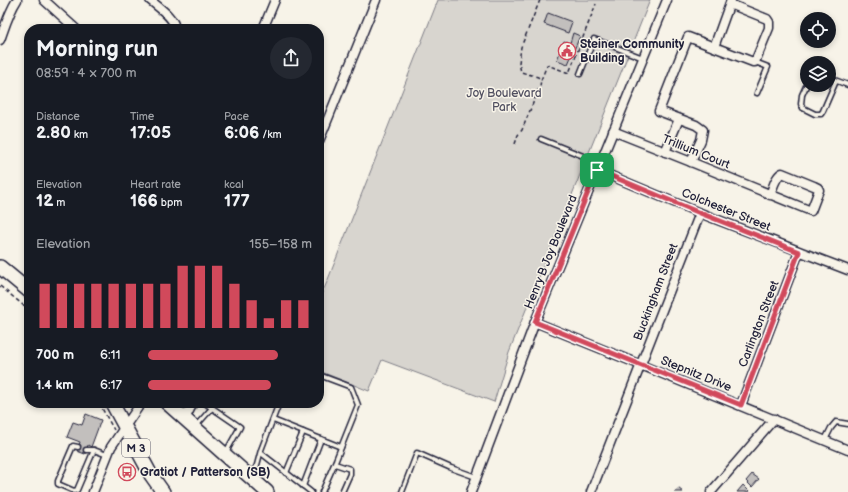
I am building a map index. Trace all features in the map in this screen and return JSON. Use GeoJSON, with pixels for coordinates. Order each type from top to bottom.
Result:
{"type":"FeatureCollection","features":[{"type":"Feature","properties":{"kind":"main road"},"geometry":{"type":"LineString","coordinates":[[0,267],[24,287]]}},
{"type":"Feature","properties":{"kind":"main road","name":"M 3"},"geometry":{"type":"LineString","coordinates":[[115,408],[151,475],[163,492]]}},
{"type":"Feature","properties":{"kind":"main road"},"geometry":{"type":"LineString","coordinates":[[173,408],[224,454],[253,484],[267,492]]}},
{"type":"Feature","properties":{"kind":"street"},"geometry":{"type":"LineString","coordinates":[[0,40],[17,0]]}},
{"type":"Feature","properties":{"kind":"street"},"geometry":{"type":"LineString","coordinates":[[44,0],[70,24]]}},
{"type":"Feature","properties":{"kind":"street"},"geometry":{"type":"LineString","coordinates":[[150,0],[168,15],[174,24]]}},
{"type":"Feature","properties":{"kind":"street"},"geometry":{"type":"LineString","coordinates":[[265,24],[275,0]]}},
{"type":"Feature","properties":{"kind":"street"},"geometry":{"type":"LineString","coordinates":[[324,129],[376,0]]}},
{"type":"Feature","properties":{"kind":"street","name":"Henry B Joy Boulevard"},"geometry":{"type":"LineString","coordinates":[[471,492],[535,322],[667,0]]}},
{"type":"Feature","properties":{"kind":"street"},"geometry":{"type":"LineString","coordinates":[[691,162],[701,140],[703,130],[696,125],[659,111],[688,37],[714,47],[753,62],[755,62],[769,28],[769,22],[767,19],[731,2],[714,47]]}},
{"type":"Feature","properties":{"kind":"street"},"geometry":{"type":"LineString","coordinates":[[665,152],[679,119]]}},
{"type":"Feature","properties":{"kind":"street","name":"Trillium Court"},"geometry":{"type":"LineString","coordinates":[[613,131],[811,212],[819,190],[814,186],[782,173],[777,177],[770,195]]}},
{"type":"Feature","properties":{"kind":"street","name":"Colchester Street"},"geometry":{"type":"LineString","coordinates":[[597,170],[700,213],[848,270]]}},
{"type":"Feature","properties":{"kind":"street","name":"Buckingham Street"},"geometry":{"type":"LineString","coordinates":[[591,492],[700,213]]}},
{"type":"Feature","properties":{"kind":"street","name":"Carlington Street"},"geometry":{"type":"LineString","coordinates":[[741,405],[799,252]]}},
{"type":"Feature","properties":{"kind":"street","name":"Stepnitz Drive"},"geometry":{"type":"LineString","coordinates":[[535,322],[848,450]]}},
{"type":"Feature","properties":{"kind":"street"},"geometry":{"type":"LineString","coordinates":[[93,492],[111,447],[137,408]]}},
{"type":"Feature","properties":{"kind":"street"},"geometry":{"type":"LineString","coordinates":[[190,423],[192,408]]}},
{"type":"Feature","properties":{"kind":"street"},"geometry":{"type":"LineString","coordinates":[[711,492],[774,419]]}},
{"type":"Feature","properties":{"kind":"lane"},"geometry":{"type":"LineString","coordinates":[[580,74],[594,39],[643,58]]}},
{"type":"Feature","properties":{"kind":"lane"},"geometry":{"type":"LineString","coordinates":[[755,62],[768,67],[757,93]]}},
{"type":"Feature","properties":{"kind":"lane"},"geometry":{"type":"LineString","coordinates":[[836,80],[848,85]]}},
{"type":"Feature","properties":{"kind":"lane"},"geometry":{"type":"LineString","coordinates":[[803,92],[801,104],[803,108],[815,114],[821,114],[831,92]]}},
{"type":"Feature","properties":{"kind":"lane"},"geometry":{"type":"LineString","coordinates":[[541,139],[588,158],[594,162],[597,170]]}},
{"type":"Feature","properties":{"kind":"lane"},"geometry":{"type":"LineString","coordinates":[[322,492],[335,464],[358,405],[351,387],[324,377]]}},
{"type":"Feature","properties":{"kind":"lane"},"geometry":{"type":"LineString","coordinates":[[190,423],[212,408],[240,427],[224,454]]}},
{"type":"Feature","properties":{"kind":"lane"},"geometry":{"type":"LineString","coordinates":[[253,484],[261,450],[277,408]]}},
{"type":"Feature","properties":{"kind":"lane"},"geometry":{"type":"LineString","coordinates":[[273,420],[341,448]]}},
{"type":"Feature","properties":{"kind":"lane"},"geometry":{"type":"LineString","coordinates":[[825,440],[836,422],[848,424]]}},
{"type":"Feature","properties":{"kind":"lane"},"geometry":{"type":"LineString","coordinates":[[286,473],[303,432]]}},
{"type":"Feature","properties":{"kind":"lane"},"geometry":{"type":"LineString","coordinates":[[303,486],[321,439]]}},
{"type":"Feature","properties":{"kind":"lane"},"geometry":{"type":"LineString","coordinates":[[78,447],[73,446],[58,481],[58,484],[74,491],[77,490],[94,450]]}},
{"type":"Feature","properties":{"kind":"lane"},"geometry":{"type":"LineString","coordinates":[[86,450],[94,450],[108,455]]}},
{"type":"Feature","properties":{"kind":"lane"},"geometry":{"type":"LineString","coordinates":[[261,453],[310,492]]}},
{"type":"Feature","properties":{"kind":"lane"},"geometry":{"type":"LineString","coordinates":[[402,492],[417,453],[476,477]]}},
{"type":"Feature","properties":{"kind":"lane"},"geometry":{"type":"LineString","coordinates":[[335,464],[350,470],[350,474],[342,492]]}},
{"type":"Feature","properties":{"kind":"path"},"geometry":{"type":"LineString","coordinates":[[540,0],[521,47],[519,63],[521,72],[538,77],[541,80]]}},
{"type":"Feature","properties":{"kind":"path"},"geometry":{"type":"LineString","coordinates":[[515,144],[548,65],[569,73],[596,4]]}},
{"type":"Feature","properties":{"kind":"path"},"geometry":{"type":"LineString","coordinates":[[0,286],[24,306]]}},
{"type":"Feature","properties":{"kind":"green space","name":"Joy Boulevard Park"},"geometry":{"type":"Polygon","coordinates":[[[438,0],[650,0],[509,352],[494,402],[382,360],[369,391],[324,373],[324,289],[438,0]]]}},
{"type":"Feature","properties":{"kind":"building"},"geometry":{"type":"Polygon","coordinates":[[[548,13],[572,22],[568,33],[544,24],[548,13]]]}},
{"type":"Feature","properties":{"kind":"building","name":"Steiner Community Building"},"geometry":{"type":"Polygon","coordinates":[[[573,33],[580,36],[568,64],[557,60],[564,41],[570,43],[573,33]]]}},
{"type":"Feature","properties":{"kind":"building"},"geometry":{"type":"Polygon","coordinates":[[[86,414],[101,420],[91,447],[88,445],[85,454],[77,451],[80,442],[67,437],[73,422],[82,425],[86,414]]]}},
{"type":"Feature","properties":{"kind":"building"},"geometry":{"type":"Polygon","coordinates":[[[752,474],[759,479],[752,487],[746,481],[752,474]]]}},
{"type":"Feature","properties":{"kind":"building"},"geometry":{"type":"Polygon","coordinates":[[[743,485],[749,492],[737,492],[743,485]]]}},
{"type":"Feature","properties":{"kind":"building"},"geometry":{"type":"Polygon","coordinates":[[[678,488],[683,492],[674,492],[678,488]]]}},
{"type":"Feature","properties":{"kind":"place","name":"Steiner Community Building"},"geometry":{"type":"Point","coordinates":[567,51]}},
{"type":"Feature","properties":{"kind":"place","name":"Gratiot / Patterson (SB)"},"geometry":{"type":"Point","coordinates":[127,472]}},
{"type":"Feature","properties":{"kind":"route"},"geometry":{"type":"LineString","coordinates":[[597,170],[799,252],[741,405],[535,322],[597,170]]}}]}
